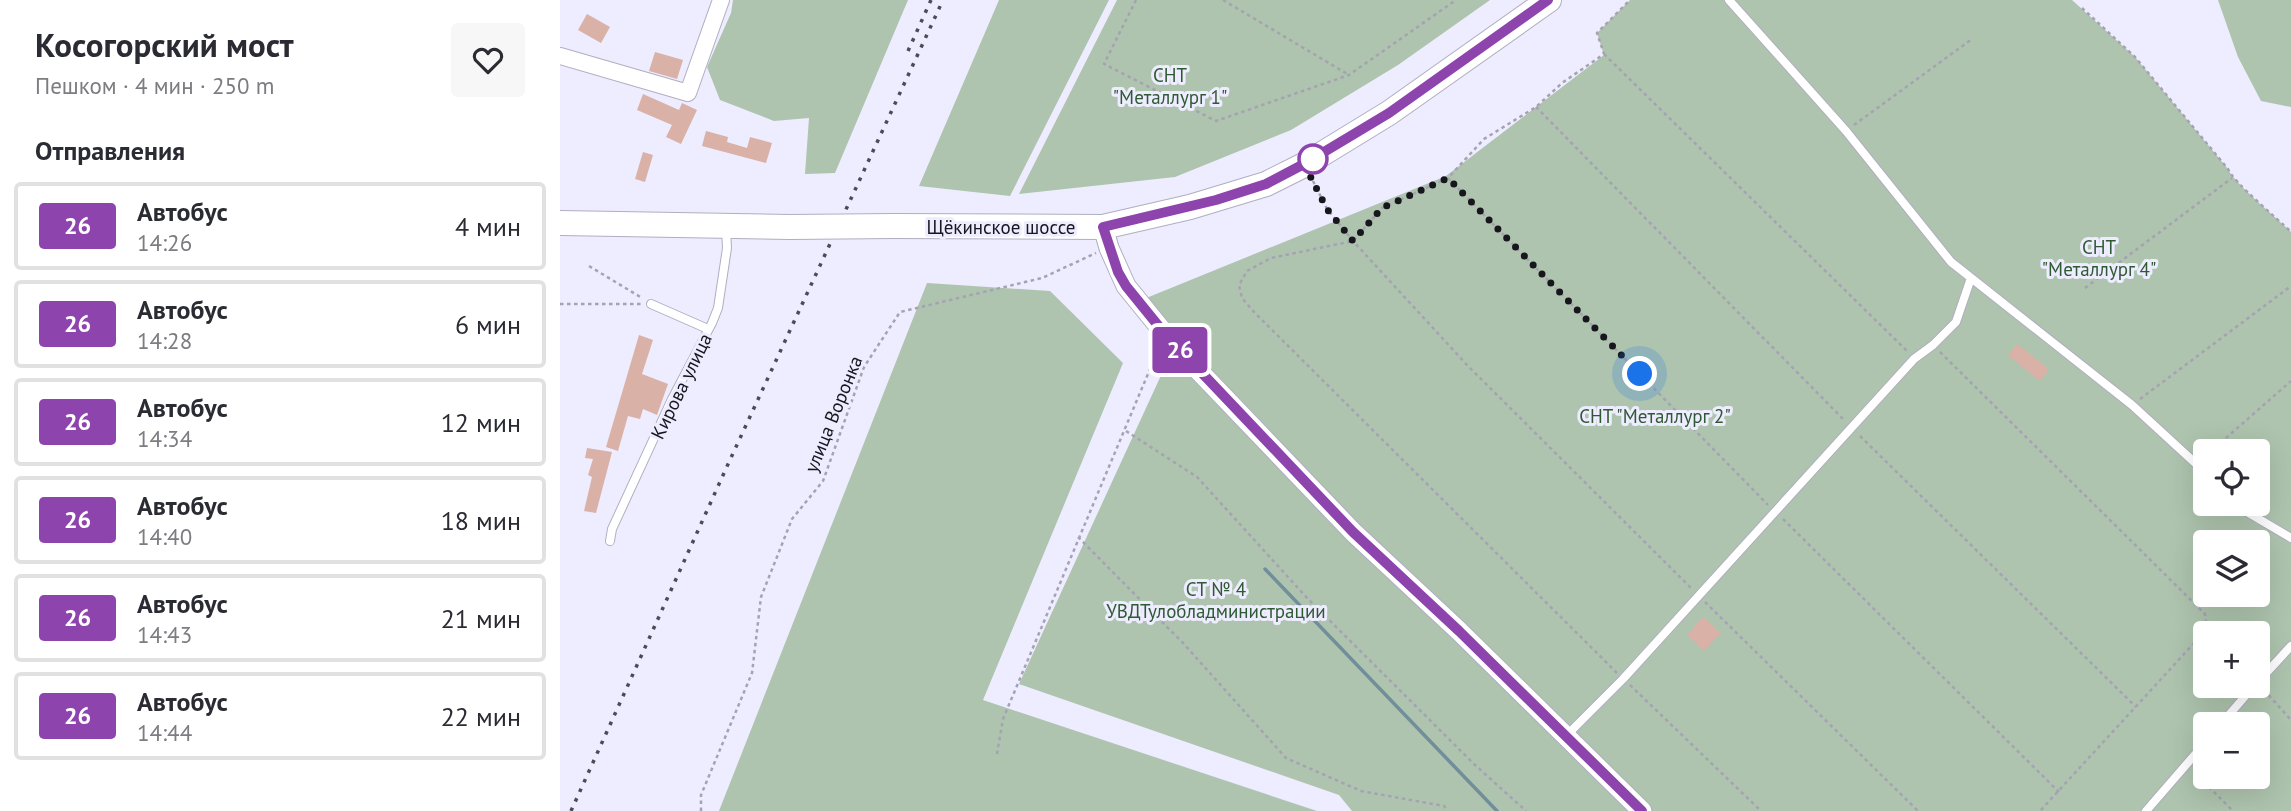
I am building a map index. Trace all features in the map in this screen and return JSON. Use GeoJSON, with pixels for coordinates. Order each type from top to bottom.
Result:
{"type":"FeatureCollection","features":[{"type":"Feature","properties":{"kind":"main road","name":"Щёкинское шоссе"},"geometry":{"type":"LineString","coordinates":[[560,223],[893,226],[1106,237],[1266,184],[1304,164],[1389,113],[1549,0]]}},
{"type":"Feature","properties":{"kind":"street"},"geometry":{"type":"LineString","coordinates":[[560,56],[688,93],[721,0]]}},
{"type":"Feature","properties":{"kind":"street"},"geometry":{"type":"LineString","coordinates":[[1106,237],[1126,286],[1165,334],[1353,532],[1459,631],[1642,811]]}},
{"type":"Feature","properties":{"kind":"lane"},"geometry":{"type":"LineString","coordinates":[[1729,0],[1846,131],[1951,262],[2132,405],[2193,461]]}},
{"type":"Feature","properties":{"kind":"lane","name":"Кирова улица"},"geometry":{"type":"LineString","coordinates":[[610,541],[612,528],[718,308],[727,248],[726,226]]}},
{"type":"Feature","properties":{"kind":"lane"},"geometry":{"type":"LineString","coordinates":[[1566,736],[1623,679],[1914,359],[1956,322],[1971,278]]}},
{"type":"Feature","properties":{"kind":"lane"},"geometry":{"type":"LineString","coordinates":[[651,304],[708,329]]}},
{"type":"Feature","properties":{"kind":"lane"},"geometry":{"type":"LineString","coordinates":[[2254,516],[2291,538]]}},
{"type":"Feature","properties":{"kind":"lane"},"geometry":{"type":"LineString","coordinates":[[2270,669],[2291,646]]}},
{"type":"Feature","properties":{"kind":"lane"},"geometry":{"type":"LineString","coordinates":[[2232,712],[2244,698]]}},
{"type":"Feature","properties":{"kind":"lane"},"geometry":{"type":"LineString","coordinates":[[2146,811],[2193,757]]}},
{"type":"Feature","properties":{"kind":"path"},"geometry":{"type":"LineString","coordinates":[[1136,0],[1104,64],[1216,121],[1349,75],[1456,0]]}},
{"type":"Feature","properties":{"kind":"path"},"geometry":{"type":"LineString","coordinates":[[1223,0],[1349,75]]}},
{"type":"Feature","properties":{"kind":"path"},"geometry":{"type":"LineString","coordinates":[[1630,0],[1597,33],[1604,54],[1914,359]]}},
{"type":"Feature","properties":{"kind":"path"},"geometry":{"type":"LineString","coordinates":[[2082,8],[2135,57],[2228,169],[2232,178],[2291,232]]}},
{"type":"Feature","properties":{"kind":"path"},"geometry":{"type":"LineString","coordinates":[[1846,131],[1972,39]]}},
{"type":"Feature","properties":{"kind":"path"},"geometry":{"type":"LineString","coordinates":[[1604,54],[1562,83],[1536,107],[1484,139],[1448,178],[1382,208],[1353,241],[1270,258],[1247,271],[1239,285],[1242,298],[1499,558],[1761,811]]}},
{"type":"Feature","properties":{"kind":"path"},"geometry":{"type":"LineString","coordinates":[[1536,107],[1851,427],[2136,707]]}},
{"type":"Feature","properties":{"kind":"path"},"geometry":{"type":"LineString","coordinates":[[1304,164],[1327,209],[1467,365],[1918,811]]}},
{"type":"Feature","properties":{"kind":"path"},"geometry":{"type":"LineString","coordinates":[[1448,178],[1775,512],[2059,792]]}},
{"type":"Feature","properties":{"kind":"path"},"geometry":{"type":"LineString","coordinates":[[2085,288],[2232,178]]}},
{"type":"Feature","properties":{"kind":"path","name":"улица Воронка"},"geometry":{"type":"LineString","coordinates":[[701,811],[701,794],[752,673],[761,597],[792,519],[823,481],[864,367],[900,312],[1042,278],[1106,237]]}},
{"type":"Feature","properties":{"kind":"path"},"geometry":{"type":"LineString","coordinates":[[589,266],[651,304]]}},
{"type":"Feature","properties":{"kind":"path"},"geometry":{"type":"LineString","coordinates":[[2132,405],[2291,286]]}},
{"type":"Feature","properties":{"kind":"path"},"geometry":{"type":"LineString","coordinates":[[560,304],[651,304]]}},
{"type":"Feature","properties":{"kind":"path"},"geometry":{"type":"LineString","coordinates":[[998,754],[1003,719],[1165,334]]}},
{"type":"Feature","properties":{"kind":"path"},"geometry":{"type":"LineString","coordinates":[[1933,345],[2205,614],[2207,629],[2040,811]]}},
{"type":"Feature","properties":{"kind":"path"},"geometry":{"type":"LineString","coordinates":[[2225,439],[2291,381]]}},
{"type":"Feature","properties":{"kind":"path"},"geometry":{"type":"LineString","coordinates":[[1126,431],[1197,477],[1308,599],[1474,764],[1526,811]]}},
{"type":"Feature","properties":{"kind":"path"},"geometry":{"type":"LineString","coordinates":[[1078,537],[1183,643],[1286,758],[1361,791],[1444,806],[1448,811]]}},
{"type":"Feature","properties":{"kind":"path"},"geometry":{"type":"LineString","coordinates":[[2270,698],[2291,720]]}},
{"type":"Feature","properties":{"kind":"path"},"geometry":{"type":"LineString","coordinates":[[2187,764],[2233,811]]}},
{"type":"Feature","properties":{"kind":"green space"},"geometry":{"type":"Polygon","coordinates":[[[733,0],[908,0],[835,173],[805,174],[809,118],[774,121],[720,100],[707,67],[731,13],[733,0]]]}},
{"type":"Feature","properties":{"kind":"green space"},"geometry":{"type":"Polygon","coordinates":[[[999,0],[1109,0],[1010,196],[919,186],[999,0]]]}},
{"type":"Feature","properties":{"kind":"green space","name":"СНТ \"Металлург 1\""},"geometry":{"type":"Polygon","coordinates":[[[1117,0],[1490,0],[1398,65],[1291,130],[1175,177],[1019,194],[1117,0]]]}},
{"type":"Feature","properties":{"kind":"green space","name":"СНТ \"Металлург 2\""},"geometry":{"type":"Polygon","coordinates":[[[1630,0],[2072,0],[2135,57],[2238,182],[2291,232],[2291,811],[1352,811],[1339,795],[1019,684],[1175,345],[1139,301],[1446,176],[1604,55],[1597,33],[1630,0]]]}},
{"type":"Feature","properties":{"kind":"green space"},"geometry":{"type":"Polygon","coordinates":[[[2218,0],[2291,0],[2291,107],[2261,101],[2238,57],[2218,0]]]}},
{"type":"Feature","properties":{"kind":"green space"},"geometry":{"type":"Polygon","coordinates":[[[927,283],[1050,291],[1123,363],[983,700],[1317,811],[719,811],[927,283]]]}},
{"type":"Feature","properties":{"kind":"building"},"geometry":{"type":"Polygon","coordinates":[[[587,14],[610,27],[601,43],[578,30],[587,14]]]}},
{"type":"Feature","properties":{"kind":"building"},"geometry":{"type":"Polygon","coordinates":[[[655,52],[683,60],[677,79],[649,71],[655,52]]]}},
{"type":"Feature","properties":{"kind":"building"},"geometry":{"type":"Polygon","coordinates":[[[643,94],[679,110],[682,103],[697,110],[681,144],[666,137],[672,125],[637,110],[643,94]]]}},
{"type":"Feature","properties":{"kind":"building"},"geometry":{"type":"Polygon","coordinates":[[[706,131],[728,137],[727,142],[747,148],[750,137],[772,143],[766,163],[702,146],[706,131]]]}},
{"type":"Feature","properties":{"kind":"building"},"geometry":{"type":"Polygon","coordinates":[[[643,152],[653,155],[645,182],[635,179],[643,152]]]}},
{"type":"Feature","properties":{"kind":"building"},"geometry":{"type":"Polygon","coordinates":[[[639,335],[653,340],[642,374],[668,384],[657,415],[643,409],[640,419],[628,416],[618,451],[606,447],[639,335]]]}},
{"type":"Feature","properties":{"kind":"building"},"geometry":{"type":"Polygon","coordinates":[[[2017,344],[2049,369],[2040,381],[2008,355],[2017,344]]]}},
{"type":"Feature","properties":{"kind":"building"},"geometry":{"type":"Polygon","coordinates":[[[587,448],[612,452],[596,513],[584,511],[592,477],[588,475],[593,459],[585,458],[587,448]]]}},
{"type":"Feature","properties":{"kind":"building"},"geometry":{"type":"Polygon","coordinates":[[[1703,617],[1721,633],[1704,651],[1687,635],[1703,617]]]}},
{"type":"Feature","properties":{"kind":"waterway"},"geometry":{"type":"LineString","coordinates":[[1265,569],[1497,811]]}},
{"type":"Feature","properties":{"kind":"railway"},"geometry":{"type":"LineString","coordinates":[[908,51],[931,0]]}},
{"type":"Feature","properties":{"kind":"railway"},"geometry":{"type":"LineString","coordinates":[[571,811],[943,0]]}},
{"type":"Feature","properties":{"kind":"bus line","name":"26"},"geometry":{"type":"LineString","coordinates":[[1548,0],[1389,113],[1266,184],[1216,200],[1103,227],[1118,272],[1126,286],[1165,334],[1353,532],[1459,631],[1642,811]]}},
{"type":"Feature","properties":{"kind":"route"},"geometry":{"type":"LineString","coordinates":[[1313,159],[1304,164],[1327,209],[1353,241],[1382,208],[1448,178],[1640,374]]}},
{"type":"Feature","properties":{"kind":"park label","name":"СНТ \"Металлург 4\""},"geometry":{"type":"Point","coordinates":[2099,258]}},
{"type":"Feature","properties":{"kind":"park label","name":"СТ № 4 УВДТулобладминистрации"},"geometry":{"type":"Point","coordinates":[1216,600]}}]}
